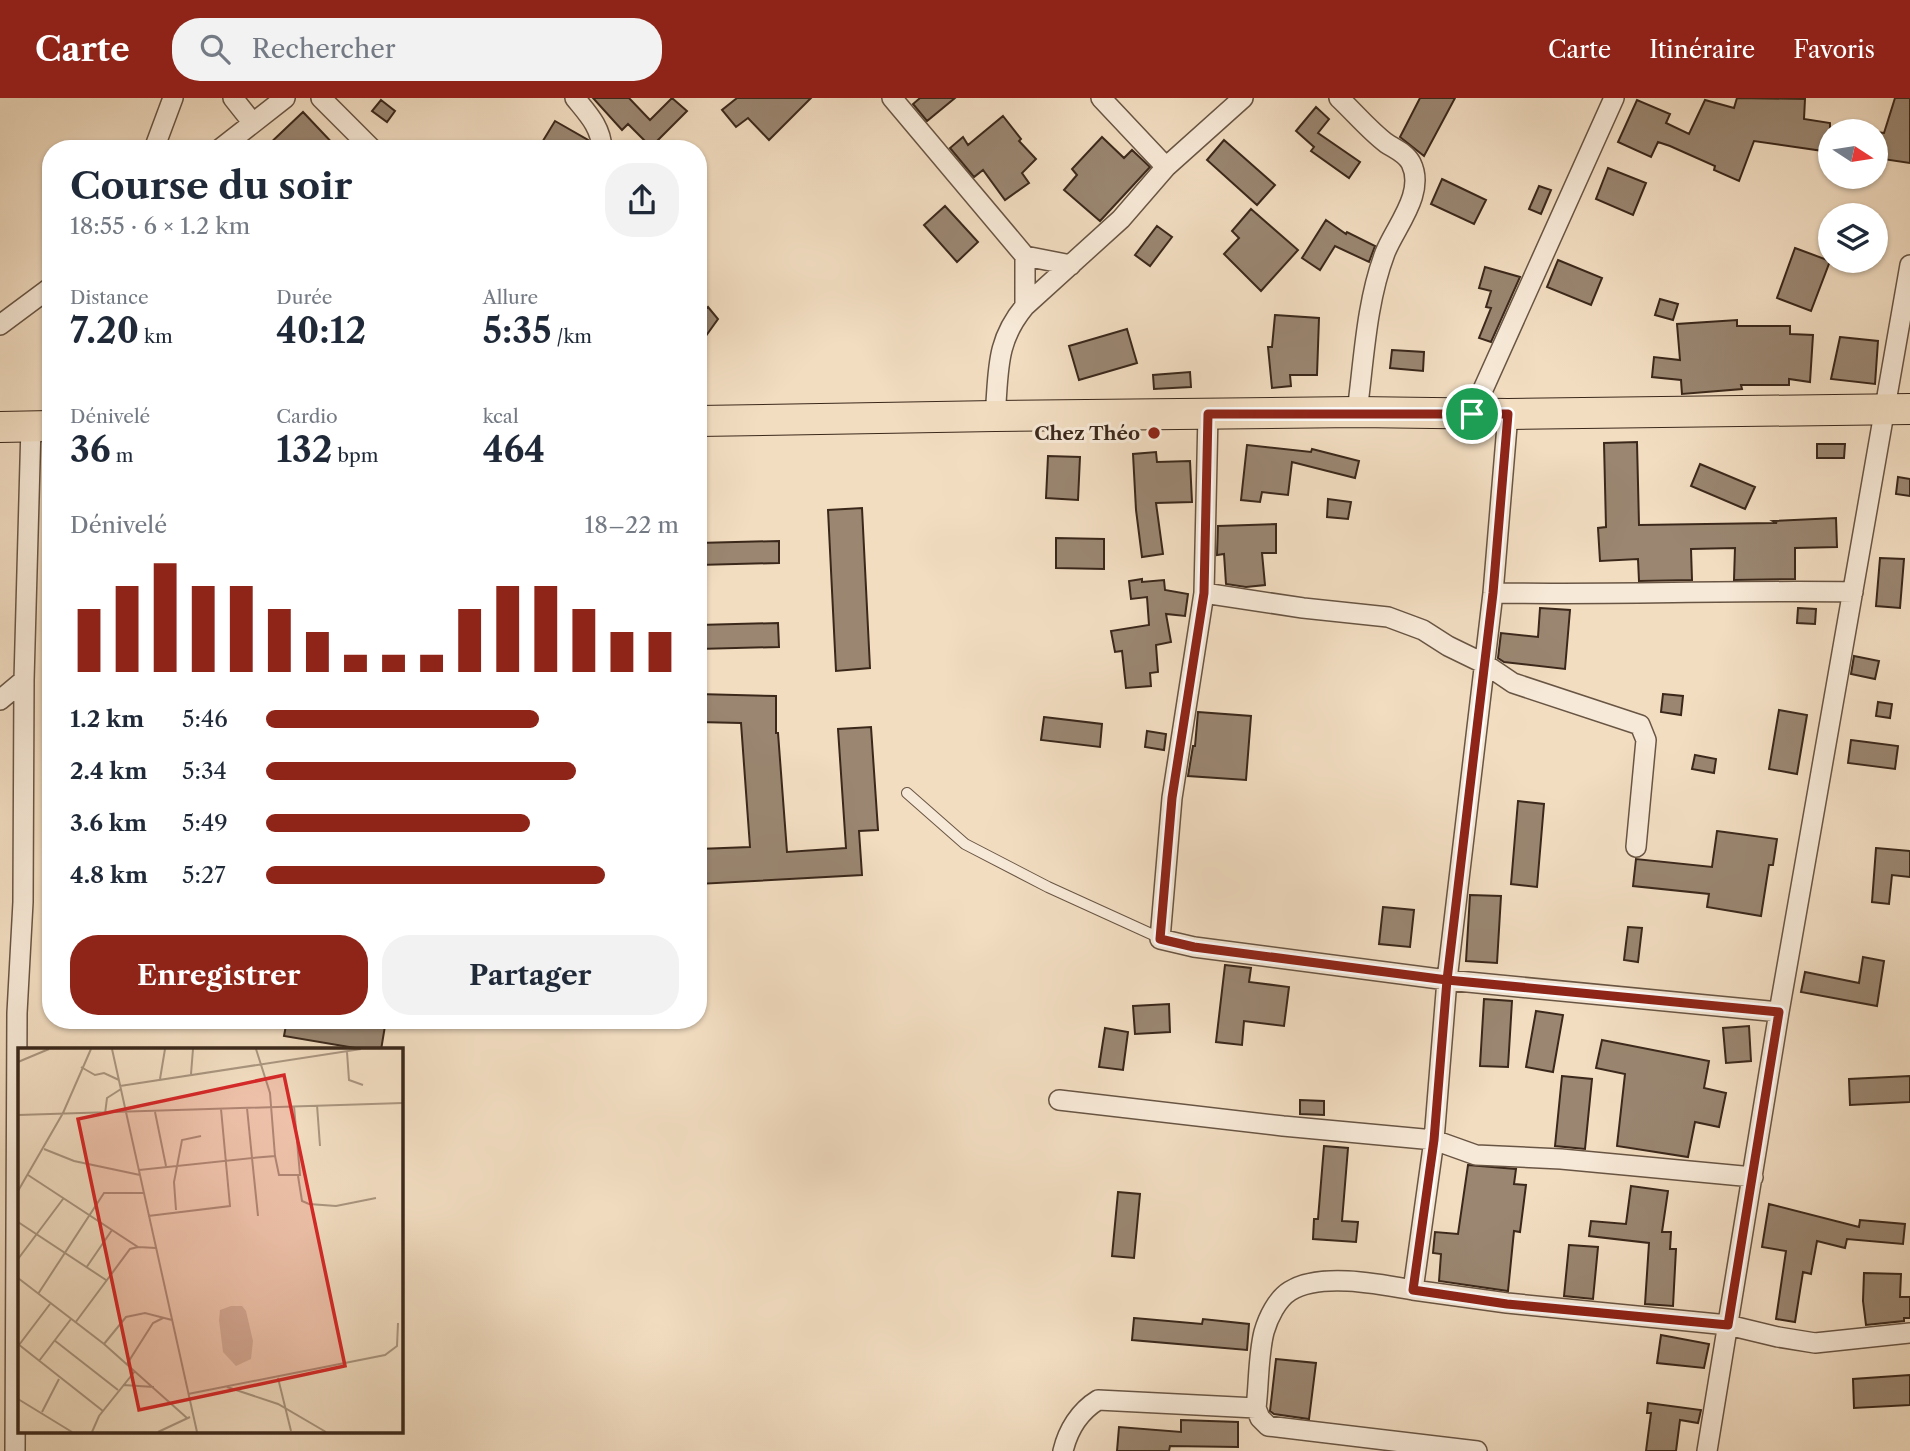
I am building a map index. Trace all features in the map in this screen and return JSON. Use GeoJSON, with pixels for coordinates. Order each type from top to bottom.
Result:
{"type":"FeatureCollection","features":[{"type":"Feature","properties":{"kind":"main road"},"geometry":{"type":"LineString","coordinates":[[707,421],[1357,412],[1508,414],[1897,409]]}},
{"type":"Feature","properties":{"kind":"main road"},"geometry":{"type":"LineString","coordinates":[[0,427],[41,426]]}},
{"type":"Feature","properties":{"kind":"street"},"geometry":{"type":"LineString","coordinates":[[157,140],[173,98]]}},
{"type":"Feature","properties":{"kind":"street"},"geometry":{"type":"LineString","coordinates":[[233,98],[251,122]]}},
{"type":"Feature","properties":{"kind":"street"},"geometry":{"type":"LineString","coordinates":[[230,140],[285,98]]}},
{"type":"Feature","properties":{"kind":"street"},"geometry":{"type":"LineString","coordinates":[[321,98],[363,140]]}},
{"type":"Feature","properties":{"kind":"street"},"geometry":{"type":"LineString","coordinates":[[575,98],[594,122],[601,140]]}},
{"type":"Feature","properties":{"kind":"street"},"geometry":{"type":"LineString","coordinates":[[892,98],[1025,256],[1071,265]]}},
{"type":"Feature","properties":{"kind":"street"},"geometry":{"type":"LineString","coordinates":[[1101,98],[1166,167]]}},
{"type":"Feature","properties":{"kind":"street"},"geometry":{"type":"LineString","coordinates":[[995,416],[1002,342],[1013,321],[1025,306],[1121,219],[1166,167],[1243,98]]}},
{"type":"Feature","properties":{"kind":"street"},"geometry":{"type":"LineString","coordinates":[[1339,98],[1385,142],[1402,152],[1411,163],[1414,176],[1409,205],[1385,251],[1373,289],[1357,412]]}},
{"type":"Feature","properties":{"kind":"street"},"geometry":{"type":"LineString","coordinates":[[1472,414],[1614,98]]}},
{"type":"Feature","properties":{"kind":"street"},"geometry":{"type":"LineString","coordinates":[[1025,256],[1025,306]]}},
{"type":"Feature","properties":{"kind":"street"},"geometry":{"type":"LineString","coordinates":[[1707,1451],[1779,1012],[1853,592],[1897,409],[1909,272]]}},
{"type":"Feature","properties":{"kind":"street"},"geometry":{"type":"LineString","coordinates":[[0,325],[42,294]]}},
{"type":"Feature","properties":{"kind":"street"},"geometry":{"type":"LineString","coordinates":[[1208,414],[1204,593],[1172,798],[1160,939],[1194,947],[1447,980],[1779,1012]]}},
{"type":"Feature","properties":{"kind":"street"},"geometry":{"type":"LineString","coordinates":[[1413,1290],[1434,1140],[1447,980],[1493,593],[1508,414]]}},
{"type":"Feature","properties":{"kind":"street"},"geometry":{"type":"LineString","coordinates":[[15,1451],[8,1014],[23,902],[24,680],[41,426]]}},
{"type":"Feature","properties":{"kind":"street"},"geometry":{"type":"LineString","coordinates":[[1493,593],[1607,595],[1769,590],[1853,592]]}},
{"type":"Feature","properties":{"kind":"street"},"geometry":{"type":"LineString","coordinates":[[1204,593],[1388,617],[1423,630],[1485,664],[1513,683],[1640,725],[1646,740],[1636,847]]}},
{"type":"Feature","properties":{"kind":"street"},"geometry":{"type":"LineString","coordinates":[[0,700],[24,680]]}},
{"type":"Feature","properties":{"kind":"street"},"geometry":{"type":"LineString","coordinates":[[1059,1100],[1434,1140],[1476,1154],[1753,1177]]}},
{"type":"Feature","properties":{"kind":"street"},"geometry":{"type":"LineString","coordinates":[[1477,1451],[1268,1426],[1260,1418],[1256,1408],[1264,1334],[1273,1310],[1289,1291],[1315,1283],[1344,1280],[1507,1304],[1728,1325],[1778,1337],[1815,1342],[1910,1333]]}},
{"type":"Feature","properties":{"kind":"street"},"geometry":{"type":"LineString","coordinates":[[1063,1451],[1066,1438],[1074,1425],[1090,1405],[1098,1400],[1256,1408]]}},
{"type":"Feature","properties":{"kind":"lane"},"geometry":{"type":"LineString","coordinates":[[907,793],[965,844],[1048,887],[1160,939]]}},
{"type":"Feature","properties":{"kind":"building"},"geometry":{"type":"Polygon","coordinates":[[[593,98],[629,98],[650,120],[672,98],[687,111],[658,140],[644,140],[628,124],[622,130],[593,98]]]}},
{"type":"Feature","properties":{"kind":"building"},"geometry":{"type":"Polygon","coordinates":[[[737,98],[811,98],[769,140],[748,118],[736,127],[722,110],[737,98]]]}},
{"type":"Feature","properties":{"kind":"building"},"geometry":{"type":"Polygon","coordinates":[[[920,98],[955,98],[927,121],[913,104],[920,98]]]}},
{"type":"Feature","properties":{"kind":"building"},"geometry":{"type":"Polygon","coordinates":[[[1420,98],[1455,98],[1424,156],[1400,137],[1420,98]]]}},
{"type":"Feature","properties":{"kind":"building"},"geometry":{"type":"Polygon","coordinates":[[[1737,98],[1805,99],[1804,119],[1818,121],[1818,150],[1754,141],[1739,181],[1714,170],[1715,166],[1658,142],[1651,157],[1618,142],[1637,100],[1670,114],[1666,123],[1689,134],[1705,100],[1734,108],[1737,98]]]}},
{"type":"Feature","properties":{"kind":"building"},"geometry":{"type":"Polygon","coordinates":[[[1895,98],[1910,98],[1910,163],[1888,160],[1888,120],[1895,98]]]}},
{"type":"Feature","properties":{"kind":"building"},"geometry":{"type":"Polygon","coordinates":[[[381,100],[395,111],[387,122],[372,111],[381,100]]]}},
{"type":"Feature","properties":{"kind":"building"},"geometry":{"type":"Polygon","coordinates":[[[1316,107],[1329,119],[1318,133],[1360,162],[1349,178],[1311,151],[1314,147],[1296,131],[1316,107]]]}},
{"type":"Feature","properties":{"kind":"building"},"geometry":{"type":"Polygon","coordinates":[[[303,112],[329,140],[273,140],[303,112]]]}},
{"type":"Feature","properties":{"kind":"building"},"geometry":{"type":"Polygon","coordinates":[[[1003,116],[1021,139],[1019,141],[1036,159],[1022,173],[1029,183],[1005,200],[983,170],[974,177],[950,148],[963,137],[968,145],[1003,116]]]}},
{"type":"Feature","properties":{"kind":"building"},"geometry":{"type":"Polygon","coordinates":[[[555,121],[588,140],[543,140],[555,121]]]}},
{"type":"Feature","properties":{"kind":"building"},"geometry":{"type":"Polygon","coordinates":[[[1102,137],[1124,158],[1132,150],[1150,167],[1100,221],[1064,190],[1077,175],[1072,169],[1102,137]]]}},
{"type":"Feature","properties":{"kind":"building"},"geometry":{"type":"Polygon","coordinates":[[[1224,140],[1275,185],[1257,205],[1207,160],[1224,140]]]}},
{"type":"Feature","properties":{"kind":"building"},"geometry":{"type":"Polygon","coordinates":[[[1608,168],[1646,183],[1633,215],[1596,199],[1608,168]]]}},
{"type":"Feature","properties":{"kind":"building"},"geometry":{"type":"Polygon","coordinates":[[[1442,179],[1486,200],[1474,224],[1431,204],[1442,179]]]}},
{"type":"Feature","properties":{"kind":"building"},"geometry":{"type":"Polygon","coordinates":[[[1539,186],[1551,190],[1541,214],[1529,209],[1539,186]]]}},
{"type":"Feature","properties":{"kind":"building"},"geometry":{"type":"Polygon","coordinates":[[[945,206],[978,242],[957,262],[924,225],[945,206]]]}},
{"type":"Feature","properties":{"kind":"building"},"geometry":{"type":"Polygon","coordinates":[[[1251,209],[1298,250],[1261,291],[1224,254],[1239,238],[1232,231],[1251,209]]]}},
{"type":"Feature","properties":{"kind":"building"},"geometry":{"type":"Polygon","coordinates":[[[1326,220],[1346,234],[1347,232],[1375,246],[1369,262],[1335,246],[1320,270],[1302,258],[1326,220]]]}},
{"type":"Feature","properties":{"kind":"building"},"geometry":{"type":"Polygon","coordinates":[[[1157,226],[1172,237],[1150,266],[1135,255],[1157,226]]]}},
{"type":"Feature","properties":{"kind":"building"},"geometry":{"type":"Polygon","coordinates":[[[1795,248],[1818,257],[1818,273],[1825,273],[1811,311],[1777,298],[1795,248]]]}},
{"type":"Feature","properties":{"kind":"building"},"geometry":{"type":"Polygon","coordinates":[[[1558,260],[1602,278],[1591,305],[1547,287],[1558,260]]]}},
{"type":"Feature","properties":{"kind":"building"},"geometry":{"type":"Polygon","coordinates":[[[1485,267],[1520,277],[1491,342],[1479,338],[1491,308],[1486,307],[1491,291],[1479,288],[1485,267]]]}},
{"type":"Feature","properties":{"kind":"building"},"geometry":{"type":"Polygon","coordinates":[[[1660,299],[1678,304],[1673,320],[1655,315],[1660,299]]]}},
{"type":"Feature","properties":{"kind":"building"},"geometry":{"type":"Polygon","coordinates":[[[707,308],[718,319],[707,334],[707,308]]]}},
{"type":"Feature","properties":{"kind":"building"},"geometry":{"type":"Polygon","coordinates":[[[1275,315],[1319,318],[1317,375],[1290,375],[1291,386],[1272,388],[1268,347],[1272,347],[1275,315]]]}},
{"type":"Feature","properties":{"kind":"building"},"geometry":{"type":"Polygon","coordinates":[[[1737,320],[1737,326],[1790,326],[1790,334],[1813,335],[1810,382],[1789,379],[1789,385],[1741,385],[1742,389],[1682,394],[1681,380],[1652,377],[1654,357],[1680,360],[1677,324],[1737,320]]]}},
{"type":"Feature","properties":{"kind":"building"},"geometry":{"type":"Polygon","coordinates":[[[1127,329],[1137,363],[1079,380],[1069,346],[1127,329]]]}},
{"type":"Feature","properties":{"kind":"building"},"geometry":{"type":"Polygon","coordinates":[[[1840,337],[1878,341],[1875,384],[1831,379],[1840,337]]]}},
{"type":"Feature","properties":{"kind":"building"},"geometry":{"type":"Polygon","coordinates":[[[1392,350],[1424,352],[1423,371],[1390,368],[1392,350]]]}},
{"type":"Feature","properties":{"kind":"building"},"geometry":{"type":"Polygon","coordinates":[[[1190,372],[1191,387],[1154,389],[1153,375],[1190,372]]]}},
{"type":"Feature","properties":{"kind":"building"},"geometry":{"type":"Polygon","coordinates":[[[1637,442],[1639,525],[1777,523],[1773,521],[1836,518],[1837,547],[1795,548],[1795,579],[1734,580],[1735,548],[1691,549],[1692,580],[1639,581],[1638,559],[1600,561],[1598,528],[1606,527],[1604,443],[1637,442]]]}},
{"type":"Feature","properties":{"kind":"building"},"geometry":{"type":"Polygon","coordinates":[[[1817,444],[1845,444],[1844,458],[1817,458],[1817,444]]]}},
{"type":"Feature","properties":{"kind":"building"},"geometry":{"type":"Polygon","coordinates":[[[1247,445],[1311,452],[1312,449],[1359,461],[1355,478],[1292,462],[1288,495],[1262,492],[1260,502],[1241,500],[1247,445]]]}},
{"type":"Feature","properties":{"kind":"building"},"geometry":{"type":"Polygon","coordinates":[[[1156,452],[1157,462],[1190,461],[1192,502],[1156,503],[1163,554],[1142,557],[1133,454],[1156,452]]]}},
{"type":"Feature","properties":{"kind":"building"},"geometry":{"type":"Polygon","coordinates":[[[1048,456],[1080,457],[1078,500],[1046,498],[1048,456]]]}},
{"type":"Feature","properties":{"kind":"building"},"geometry":{"type":"Polygon","coordinates":[[[1700,464],[1755,487],[1745,509],[1691,486],[1700,464]]]}},
{"type":"Feature","properties":{"kind":"building"},"geometry":{"type":"Polygon","coordinates":[[[1898,477],[1910,479],[1910,496],[1896,494],[1898,477]]]}},
{"type":"Feature","properties":{"kind":"building"},"geometry":{"type":"Polygon","coordinates":[[[1328,499],[1351,502],[1348,519],[1327,517],[1328,499]]]}},
{"type":"Feature","properties":{"kind":"building"},"geometry":{"type":"Polygon","coordinates":[[[862,508],[870,668],[836,671],[828,510],[862,508]]]}},
{"type":"Feature","properties":{"kind":"building"},"geometry":{"type":"Polygon","coordinates":[[[1276,524],[1276,553],[1262,553],[1265,585],[1246,587],[1226,584],[1224,554],[1217,555],[1218,526],[1276,524]]]}},
{"type":"Feature","properties":{"kind":"building"},"geometry":{"type":"Polygon","coordinates":[[[1056,538],[1104,539],[1104,569],[1056,568],[1056,538]]]}},
{"type":"Feature","properties":{"kind":"building"},"geometry":{"type":"Polygon","coordinates":[[[779,541],[779,563],[707,565],[707,543],[779,541]]]}},
{"type":"Feature","properties":{"kind":"building"},"geometry":{"type":"Polygon","coordinates":[[[1880,558],[1904,559],[1900,608],[1876,606],[1880,558]]]}},
{"type":"Feature","properties":{"kind":"building"},"geometry":{"type":"Polygon","coordinates":[[[1142,579],[1142,582],[1164,580],[1165,590],[1188,594],[1185,616],[1166,614],[1171,642],[1156,645],[1158,672],[1150,673],[1151,686],[1126,688],[1122,651],[1115,652],[1111,631],[1149,625],[1147,597],[1131,599],[1129,581],[1142,579]]]}},
{"type":"Feature","properties":{"kind":"building"},"geometry":{"type":"Polygon","coordinates":[[[1540,608],[1570,610],[1565,669],[1504,662],[1498,658],[1501,633],[1538,637],[1540,608]]]}},
{"type":"Feature","properties":{"kind":"building"},"geometry":{"type":"Polygon","coordinates":[[[1798,608],[1816,609],[1815,624],[1797,623],[1798,608]]]}},
{"type":"Feature","properties":{"kind":"building"},"geometry":{"type":"Polygon","coordinates":[[[778,623],[779,647],[707,649],[707,625],[778,623]]]}},
{"type":"Feature","properties":{"kind":"building"},"geometry":{"type":"Polygon","coordinates":[[[1854,656],[1879,661],[1875,679],[1851,674],[1854,656]]]}},
{"type":"Feature","properties":{"kind":"building"},"geometry":{"type":"Polygon","coordinates":[[[707,694],[776,696],[776,733],[787,852],[846,848],[838,729],[871,727],[878,830],[859,831],[862,875],[707,884],[707,849],[750,847],[741,723],[707,722],[707,694]]]}},
{"type":"Feature","properties":{"kind":"building"},"geometry":{"type":"Polygon","coordinates":[[[1663,694],[1683,696],[1681,715],[1661,712],[1663,694]]]}},
{"type":"Feature","properties":{"kind":"building"},"geometry":{"type":"Polygon","coordinates":[[[1878,702],[1892,704],[1890,718],[1876,716],[1878,702]]]}},
{"type":"Feature","properties":{"kind":"building"},"geometry":{"type":"Polygon","coordinates":[[[1779,710],[1807,715],[1797,774],[1769,769],[1779,710]]]}},
{"type":"Feature","properties":{"kind":"building"},"geometry":{"type":"Polygon","coordinates":[[[1198,712],[1251,716],[1246,780],[1188,776],[1195,746],[1198,712]]]}},
{"type":"Feature","properties":{"kind":"building"},"geometry":{"type":"Polygon","coordinates":[[[1044,717],[1102,724],[1100,747],[1041,740],[1044,717]]]}},
{"type":"Feature","properties":{"kind":"building"},"geometry":{"type":"Polygon","coordinates":[[[1147,731],[1166,734],[1164,750],[1145,747],[1147,731]]]}},
{"type":"Feature","properties":{"kind":"building"},"geometry":{"type":"Polygon","coordinates":[[[1851,740],[1898,746],[1895,769],[1848,763],[1851,740]]]}},
{"type":"Feature","properties":{"kind":"building"},"geometry":{"type":"Polygon","coordinates":[[[1695,755],[1716,759],[1714,773],[1692,769],[1695,755]]]}},
{"type":"Feature","properties":{"kind":"building"},"geometry":{"type":"Polygon","coordinates":[[[1518,801],[1544,804],[1537,887],[1511,884],[1518,801]]]}},
{"type":"Feature","properties":{"kind":"building"},"geometry":{"type":"Polygon","coordinates":[[[1717,831],[1777,839],[1773,865],[1769,865],[1761,916],[1707,907],[1709,894],[1633,886],[1636,859],[1712,867],[1717,831]]]}},
{"type":"Feature","properties":{"kind":"building"},"geometry":{"type":"Polygon","coordinates":[[[1876,848],[1910,851],[1910,877],[1892,875],[1889,904],[1872,902],[1876,848]]]}},
{"type":"Feature","properties":{"kind":"building"},"geometry":{"type":"Polygon","coordinates":[[[1470,895],[1501,896],[1497,963],[1466,961],[1470,895]]]}},
{"type":"Feature","properties":{"kind":"building"},"geometry":{"type":"Polygon","coordinates":[[[1383,907],[1414,910],[1410,947],[1379,944],[1383,907]]]}},
{"type":"Feature","properties":{"kind":"building"},"geometry":{"type":"Polygon","coordinates":[[[1628,927],[1642,928],[1638,962],[1624,960],[1628,927]]]}},
{"type":"Feature","properties":{"kind":"building"},"geometry":{"type":"Polygon","coordinates":[[[1863,957],[1884,961],[1877,1006],[1801,992],[1805,972],[1859,983],[1863,957]]]}},
{"type":"Feature","properties":{"kind":"building"},"geometry":{"type":"Polygon","coordinates":[[[1225,965],[1251,968],[1249,982],[1289,987],[1284,1026],[1244,1021],[1242,1045],[1216,1042],[1225,965]]]}},
{"type":"Feature","properties":{"kind":"building"},"geometry":{"type":"Polygon","coordinates":[[[1484,999],[1512,1001],[1508,1067],[1480,1066],[1484,999]]]}},
{"type":"Feature","properties":{"kind":"building"},"geometry":{"type":"Polygon","coordinates":[[[1169,1004],[1170,1032],[1135,1034],[1133,1006],[1169,1004]]]}},
{"type":"Feature","properties":{"kind":"building"},"geometry":{"type":"Polygon","coordinates":[[[1536,1011],[1563,1015],[1553,1072],[1526,1067],[1536,1011]]]}},
{"type":"Feature","properties":{"kind":"building"},"geometry":{"type":"Polygon","coordinates":[[[1749,1026],[1751,1061],[1726,1063],[1723,1028],[1749,1026]]]}},
{"type":"Feature","properties":{"kind":"building"},"geometry":{"type":"Polygon","coordinates":[[[1105,1028],[1128,1032],[1123,1070],[1099,1067],[1105,1028]]]}},
{"type":"Feature","properties":{"kind":"building"},"geometry":{"type":"Polygon","coordinates":[[[285,1029],[384,1029],[381,1048],[355,1048],[284,1036],[285,1029]]]}},
{"type":"Feature","properties":{"kind":"building"},"geometry":{"type":"Polygon","coordinates":[[[1602,1040],[1709,1061],[1704,1088],[1726,1093],[1719,1127],[1695,1122],[1688,1157],[1617,1146],[1625,1074],[1596,1068],[1602,1040]]]}},
{"type":"Feature","properties":{"kind":"building"},"geometry":{"type":"Polygon","coordinates":[[[1562,1076],[1592,1079],[1585,1149],[1555,1146],[1562,1076]]]}},
{"type":"Feature","properties":{"kind":"building"},"geometry":{"type":"Polygon","coordinates":[[[1910,1076],[1910,1102],[1850,1105],[1849,1079],[1910,1076]]]}},
{"type":"Feature","properties":{"kind":"building"},"geometry":{"type":"Polygon","coordinates":[[[1300,1100],[1324,1101],[1324,1115],[1300,1114],[1300,1100]]]}},
{"type":"Feature","properties":{"kind":"building"},"geometry":{"type":"Polygon","coordinates":[[[1324,1146],[1348,1148],[1342,1221],[1358,1222],[1356,1242],[1313,1239],[1314,1219],[1318,1219],[1324,1146]]]}},
{"type":"Feature","properties":{"kind":"building"},"geometry":{"type":"Polygon","coordinates":[[[1468,1165],[1516,1169],[1514,1184],[1526,1185],[1520,1232],[1514,1231],[1508,1291],[1439,1281],[1441,1254],[1433,1253],[1435,1232],[1458,1234],[1468,1165]]]}},
{"type":"Feature","properties":{"kind":"building"},"geometry":{"type":"Polygon","coordinates":[[[1631,1186],[1668,1191],[1662,1232],[1671,1232],[1670,1249],[1676,1249],[1673,1306],[1645,1304],[1649,1243],[1589,1236],[1591,1221],[1626,1224],[1631,1186]]]}},
{"type":"Feature","properties":{"kind":"building"},"geometry":{"type":"Polygon","coordinates":[[[1118,1192],[1140,1194],[1134,1258],[1112,1256],[1118,1192]]]}},
{"type":"Feature","properties":{"kind":"building"},"geometry":{"type":"Polygon","coordinates":[[[1769,1204],[1859,1227],[1860,1220],[1905,1224],[1903,1244],[1847,1239],[1845,1248],[1817,1241],[1811,1274],[1803,1272],[1795,1322],[1776,1319],[1786,1251],[1762,1247],[1769,1204]]]}},
{"type":"Feature","properties":{"kind":"building"},"geometry":{"type":"Polygon","coordinates":[[[1569,1245],[1598,1247],[1593,1299],[1564,1296],[1569,1245]]]}},
{"type":"Feature","properties":{"kind":"building"},"geometry":{"type":"Polygon","coordinates":[[[1864,1273],[1901,1274],[1900,1297],[1910,1297],[1910,1318],[1866,1325],[1864,1273]]]}},
{"type":"Feature","properties":{"kind":"building"},"geometry":{"type":"Polygon","coordinates":[[[1134,1318],[1202,1324],[1203,1319],[1249,1324],[1247,1350],[1132,1340],[1134,1318]]]}},
{"type":"Feature","properties":{"kind":"building"},"geometry":{"type":"Polygon","coordinates":[[[1661,1335],[1709,1344],[1704,1368],[1657,1363],[1661,1335]]]}},
{"type":"Feature","properties":{"kind":"building"},"geometry":{"type":"Polygon","coordinates":[[[1276,1359],[1316,1363],[1309,1419],[1274,1414],[1270,1411],[1276,1359]]]}},
{"type":"Feature","properties":{"kind":"building"},"geometry":{"type":"Polygon","coordinates":[[[1910,1375],[1910,1405],[1854,1408],[1853,1379],[1910,1375]]]}},
{"type":"Feature","properties":{"kind":"building"},"geometry":{"type":"Polygon","coordinates":[[[1648,1403],[1701,1410],[1698,1423],[1680,1420],[1676,1451],[1646,1451],[1651,1413],[1647,1413],[1648,1403]]]}},
{"type":"Feature","properties":{"kind":"building"},"geometry":{"type":"Polygon","coordinates":[[[1181,1420],[1238,1422],[1238,1447],[1170,1446],[1169,1451],[1117,1451],[1119,1427],[1181,1432],[1181,1420]]]}},
{"type":"Feature","properties":{"kind":"place","name":"Chez Théo"},"geometry":{"type":"Point","coordinates":[1154,433]}},
{"type":"Feature","properties":{"kind":"route"},"geometry":{"type":"LineString","coordinates":[[1472,414],[1208,414],[1204,593],[1172,798],[1160,939],[1194,947],[1447,980],[1434,1140],[1413,1290],[1507,1304],[1728,1325],[1779,1012],[1447,980],[1493,593],[1508,414],[1472,414]]}}]}
